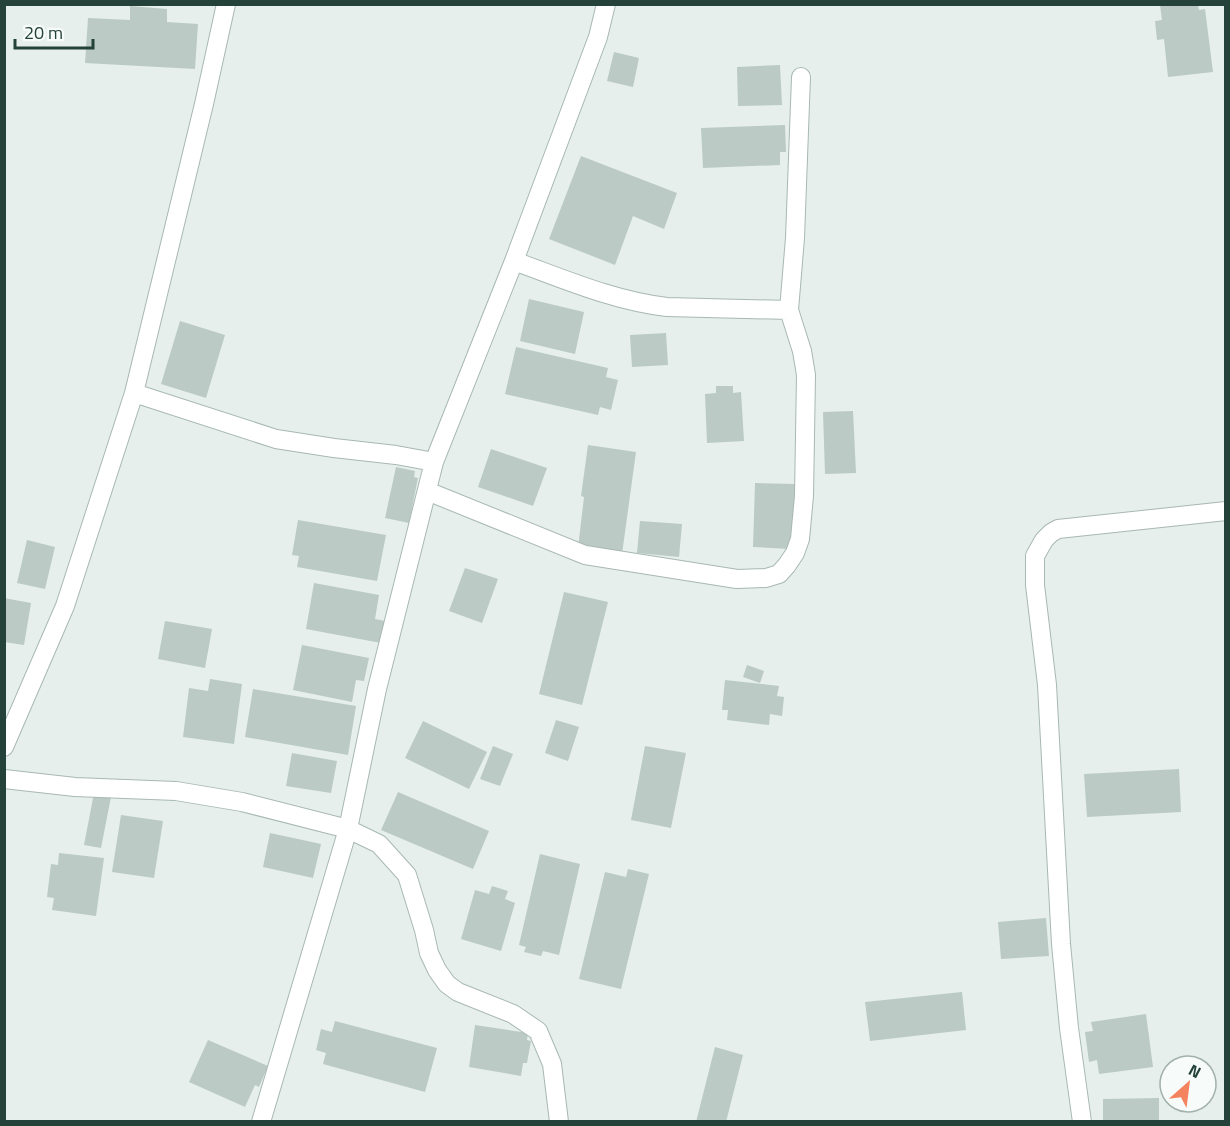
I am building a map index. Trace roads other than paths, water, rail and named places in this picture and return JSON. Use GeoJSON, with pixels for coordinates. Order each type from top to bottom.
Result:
{"type":"FeatureCollection","features":[{"type":"Feature","properties":{"kind":"street"},"geometry":{"type":"LineString","coordinates":[[4,747],[65,606],[134,393],[202,116],[225,4]]}},
{"type":"Feature","properties":{"kind":"street"},"geometry":{"type":"LineString","coordinates":[[261,1122],[348,829],[376,689],[434,462],[514,261],[598,37],[606,4]]}},
{"type":"Feature","properties":{"kind":"street"},"geometry":{"type":"LineString","coordinates":[[427,491],[585,555],[737,579],[766,578],[778,574],[787,565],[800,539],[804,496],[806,375],[802,351],[789,309],[795,238],[801,77]]}},
{"type":"Feature","properties":{"kind":"street"},"geometry":{"type":"LineString","coordinates":[[514,261],[616,297],[648,305],[789,309]]}},
{"type":"Feature","properties":{"kind":"street"},"geometry":{"type":"LineString","coordinates":[[134,393],[276,439],[434,462]]}},
{"type":"Feature","properties":{"kind":"street"},"geometry":{"type":"LineString","coordinates":[[1083,1122],[1069,1028],[1061,944],[1047,685],[1035,585],[1035,556],[1044,540],[1058,529],[1226,511]]}},
{"type":"Feature","properties":{"kind":"street"},"geometry":{"type":"LineString","coordinates":[[4,779],[75,787],[176,791],[242,802],[348,829],[379,844],[407,875],[429,953],[447,984],[458,992],[513,1014],[538,1032],[552,1064],[559,1122]]}}]}
